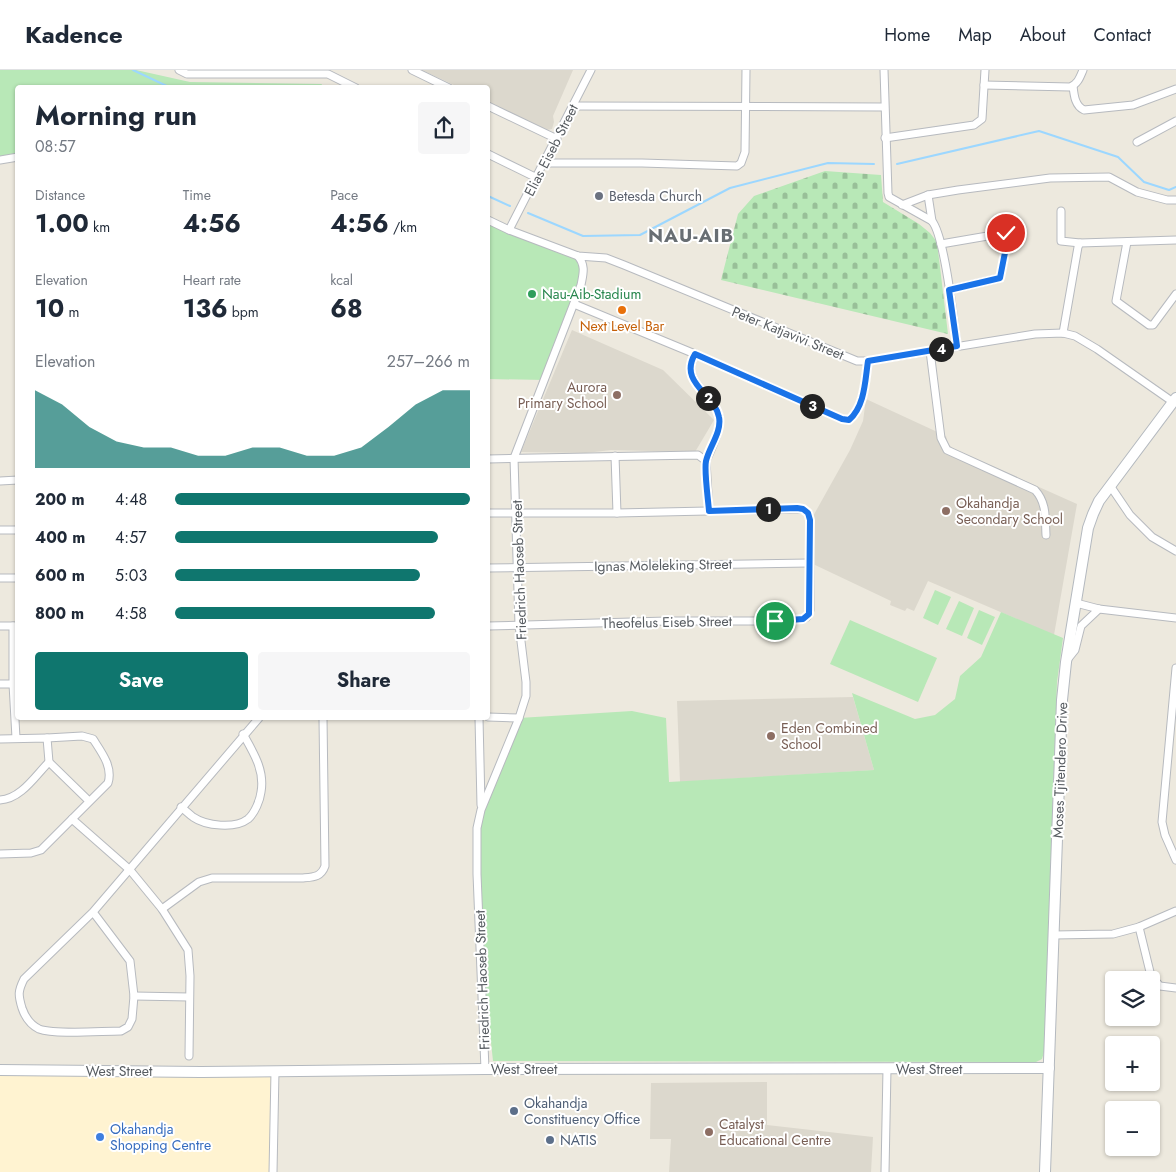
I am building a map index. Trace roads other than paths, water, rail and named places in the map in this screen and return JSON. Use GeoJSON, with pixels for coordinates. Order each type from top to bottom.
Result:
{"type":"FeatureCollection","features":[{"type":"Feature","properties":{"kind":"street"},"geometry":{"type":"LineString","coordinates":[[179,70],[187,74],[328,72],[351,85]]}},
{"type":"Feature","properties":{"kind":"street"},"geometry":{"type":"LineString","coordinates":[[412,70],[443,85]]}},
{"type":"Feature","properties":{"kind":"street","name":"Elias Eiseb Street"},"geometry":{"type":"LineString","coordinates":[[509,230],[591,70]]}},
{"type":"Feature","properties":{"kind":"street"},"geometry":{"type":"LineString","coordinates":[[545,163],[642,163],[737,166],[741,163],[745,152],[746,70]]}},
{"type":"Feature","properties":{"kind":"street"},"geometry":{"type":"LineString","coordinates":[[884,70],[889,197],[932,221]]}},
{"type":"Feature","properties":{"kind":"street"},"geometry":{"type":"LineString","coordinates":[[886,138],[974,125],[980,122],[982,119],[985,70]]}},
{"type":"Feature","properties":{"kind":"street"},"geometry":{"type":"LineString","coordinates":[[984,85],[1072,86],[1078,81],[1083,70]]}},
{"type":"Feature","properties":{"kind":"street"},"geometry":{"type":"LineString","coordinates":[[1072,86],[1074,97],[1080,108],[1084,110],[1133,105],[1176,89]]}},
{"type":"Feature","properties":{"kind":"street"},"geometry":{"type":"LineString","coordinates":[[574,106],[884,107]]}},
{"type":"Feature","properties":{"kind":"street"},"geometry":{"type":"LineString","coordinates":[[490,107],[557,139]]}},
{"type":"Feature","properties":{"kind":"street"},"geometry":{"type":"LineString","coordinates":[[1137,142],[1176,121]]}},
{"type":"Feature","properties":{"kind":"street"},"geometry":{"type":"LineString","coordinates":[[490,155],[537,178]]}},
{"type":"Feature","properties":{"kind":"street"},"geometry":{"type":"LineString","coordinates":[[0,160],[15,158]]}},
{"type":"Feature","properties":{"kind":"street"},"geometry":{"type":"LineString","coordinates":[[902,205],[928,195],[1050,178],[1109,177],[1137,192],[1167,200],[1176,200]]}},
{"type":"Feature","properties":{"kind":"street"},"geometry":{"type":"LineString","coordinates":[[928,195],[932,221],[941,244],[957,346]]}},
{"type":"Feature","properties":{"kind":"street"},"geometry":{"type":"LineString","coordinates":[[1061,211],[1061,240],[1080,243],[1176,240]]}},
{"type":"Feature","properties":{"kind":"street","name":"Peter Katjavivi Street"},"geometry":{"type":"LineString","coordinates":[[490,221],[578,256],[606,258],[857,361],[868,361],[1035,334],[1063,333],[1075,336],[1097,349],[1174,400]]}},
{"type":"Feature","properties":{"kind":"street"},"geometry":{"type":"LineString","coordinates":[[941,244],[1006,233],[1008,237],[1000,278],[949,290]]}},
{"type":"Feature","properties":{"kind":"street"},"geometry":{"type":"LineString","coordinates":[[1127,242],[1116,301],[1149,325],[1153,325],[1176,294]]}},
{"type":"Feature","properties":{"kind":"street"},"geometry":{"type":"LineString","coordinates":[[1063,333],[1080,243]]}},
{"type":"Feature","properties":{"kind":"street","name":"Friedrich Haoseb Street"},"geometry":{"type":"LineString","coordinates":[[485,1068],[477,874],[478,828],[481,810],[519,718],[526,696],[519,625],[514,458],[581,285],[584,268],[583,262],[578,256]]}},
{"type":"Feature","properties":{"kind":"street"},"geometry":{"type":"LineString","coordinates":[[574,304],[695,354],[842,419],[849,420],[855,415],[860,406],[868,361]]}},
{"type":"Feature","properties":{"kind":"street"},"geometry":{"type":"LineString","coordinates":[[930,351],[941,438],[944,447],[1035,490],[1041,496],[1045,508],[1046,535]]}},
{"type":"Feature","properties":{"kind":"street"},"geometry":{"type":"LineString","coordinates":[[695,354],[691,368],[694,381],[717,409],[720,421],[706,461],[709,511]]}},
{"type":"Feature","properties":{"kind":"street","name":"Moses Tjitendero Drive"},"geometry":{"type":"LineString","coordinates":[[1045,1172],[1062,700],[1066,662],[1088,528],[1100,501],[1174,400]]}},
{"type":"Feature","properties":{"kind":"street"},"geometry":{"type":"LineString","coordinates":[[490,459],[698,455],[706,461]]}},
{"type":"Feature","properties":{"kind":"street"},"geometry":{"type":"LineString","coordinates":[[615,456],[617,513]]}},
{"type":"Feature","properties":{"kind":"street"},"geometry":{"type":"LineString","coordinates":[[0,480],[15,480]]}},
{"type":"Feature","properties":{"kind":"street"},"geometry":{"type":"LineString","coordinates":[[1111,487],[1130,515],[1152,537],[1176,551]]}},
{"type":"Feature","properties":{"kind":"street","name":"Theofelus Eiseb Street"},"geometry":{"type":"LineString","coordinates":[[490,513],[617,513],[803,509],[808,513],[810,520],[810,610],[807,617],[803,619],[519,625]]}},
{"type":"Feature","properties":{"kind":"street"},"geometry":{"type":"LineString","coordinates":[[0,530],[15,530]]}},
{"type":"Feature","properties":{"kind":"street","name":"Ignas Moleleking Street"},"geometry":{"type":"LineString","coordinates":[[490,568],[809,563]]}},
{"type":"Feature","properties":{"kind":"street"},"geometry":{"type":"LineString","coordinates":[[0,578],[15,578]]}},
{"type":"Feature","properties":{"kind":"street"},"geometry":{"type":"LineString","coordinates":[[1076,603],[1099,609],[1176,618]]}},
{"type":"Feature","properties":{"kind":"street"},"geometry":{"type":"LineString","coordinates":[[1066,662],[1075,650],[1084,621],[1099,609]]}},
{"type":"Feature","properties":{"kind":"street"},"geometry":{"type":"LineString","coordinates":[[490,626],[519,625]]}},
{"type":"Feature","properties":{"kind":"street"},"geometry":{"type":"LineString","coordinates":[[0,626],[15,626],[15,684],[0,684]]}},
{"type":"Feature","properties":{"kind":"street"},"geometry":{"type":"LineString","coordinates":[[1176,668],[1162,822],[1165,835],[1176,860]]}},
{"type":"Feature","properties":{"kind":"street"},"geometry":{"type":"LineString","coordinates":[[490,718],[519,718]]}},
{"type":"Feature","properties":{"kind":"street"},"geometry":{"type":"LineString","coordinates":[[16,720],[16,738]]}},
{"type":"Feature","properties":{"kind":"street"},"geometry":{"type":"LineString","coordinates":[[93,912],[130,961],[134,996],[132,1019],[128,1027],[121,1031],[52,1032],[38,1028],[24,1014],[19,1000],[18,990],[24,979],[93,912],[243,734],[257,720]]}},
{"type":"Feature","properties":{"kind":"street"},"geometry":{"type":"LineString","coordinates":[[162,909],[199,882],[212,878],[303,878],[317,877],[323,872],[325,866],[323,720]]}},
{"type":"Feature","properties":{"kind":"street"},"geometry":{"type":"LineString","coordinates":[[479,720],[481,810]]}},
{"type":"Feature","properties":{"kind":"street"},"geometry":{"type":"LineString","coordinates":[[181,807],[194,818],[210,824],[232,825],[247,819],[256,807],[262,791],[256,757],[243,734]]}},
{"type":"Feature","properties":{"kind":"street"},"geometry":{"type":"LineString","coordinates":[[0,739],[82,736],[93,739],[103,754],[110,770],[108,783],[41,850],[31,853],[0,854]]}},
{"type":"Feature","properties":{"kind":"street"},"geometry":{"type":"LineString","coordinates":[[47,738],[49,762],[89,801]]}},
{"type":"Feature","properties":{"kind":"street"},"geometry":{"type":"LineString","coordinates":[[0,800],[7,800],[17,796],[49,762]]}},
{"type":"Feature","properties":{"kind":"street"},"geometry":{"type":"LineString","coordinates":[[72,819],[130,870],[162,909],[188,950],[190,976],[189,1056]]}},
{"type":"Feature","properties":{"kind":"street"},"geometry":{"type":"LineString","coordinates":[[1054,935],[1113,934],[1139,927],[1176,911]]}},
{"type":"Feature","properties":{"kind":"street"},"geometry":{"type":"LineString","coordinates":[[1139,927],[1150,976],[1160,986],[1176,988]]}},
{"type":"Feature","properties":{"kind":"street"},"geometry":{"type":"LineString","coordinates":[[134,996],[189,997]]}},
{"type":"Feature","properties":{"kind":"street","name":"West Street"},"geometry":{"type":"LineString","coordinates":[[0,1070],[275,1071],[485,1068],[1049,1068]]}},
{"type":"Feature","properties":{"kind":"street"},"geometry":{"type":"LineString","coordinates":[[885,1172],[886,1069]]}},
{"type":"Feature","properties":{"kind":"street"},"geometry":{"type":"LineString","coordinates":[[274,1172],[275,1071]]}},
{"type":"Feature","properties":{"kind":"waterway"},"geometry":{"type":"LineString","coordinates":[[133,70],[165,85]]}},
{"type":"Feature","properties":{"kind":"waterway"},"geometry":{"type":"LineString","coordinates":[[897,164],[1039,131],[1118,157],[1144,182],[1169,190],[1176,187]]}},
{"type":"Feature","properties":{"kind":"waterway"},"geometry":{"type":"LineString","coordinates":[[528,213],[583,236],[640,235],[730,188],[828,163],[874,164]]}},
{"type":"Feature","properties":{"kind":"waterway"},"geometry":{"type":"LineString","coordinates":[[490,197],[510,206]]}},
{"type":"Feature","properties":{"kind":"place","name":"Betesda Church"},"geometry":{"type":"Point","coordinates":[599,196]}},
{"type":"Feature","properties":{"kind":"place","name":"Nau-Aib-Stadium"},"geometry":{"type":"Point","coordinates":[532,294]}},
{"type":"Feature","properties":{"kind":"place","name":"Next Level Bar"},"geometry":{"type":"Point","coordinates":[622,310]}},
{"type":"Feature","properties":{"kind":"place","name":"Aurora Primary School"},"geometry":{"type":"Point","coordinates":[617,395]}},
{"type":"Feature","properties":{"kind":"place","name":"Okahandja Secondary School"},"geometry":{"type":"Point","coordinates":[946,511]}},
{"type":"Feature","properties":{"kind":"place","name":"Eden Combined School"},"geometry":{"type":"Point","coordinates":[771,736]}},
{"type":"Feature","properties":{"kind":"place","name":"Okahandja Constituency Office"},"geometry":{"type":"Point","coordinates":[514,1111]}},
{"type":"Feature","properties":{"kind":"place","name":"Catalyst Educational Centre"},"geometry":{"type":"Point","coordinates":[709,1132]}},
{"type":"Feature","properties":{"kind":"place","name":"Okahandja Shopping Centre"},"geometry":{"type":"Point","coordinates":[100,1137]}},
{"type":"Feature","properties":{"kind":"place","name":"NATIS"},"geometry":{"type":"Point","coordinates":[550,1140]}},
{"type":"Feature","properties":{"kind":"district","name":"NAU-AIB"},"geometry":{"type":"Point","coordinates":[691,235]}}]}
